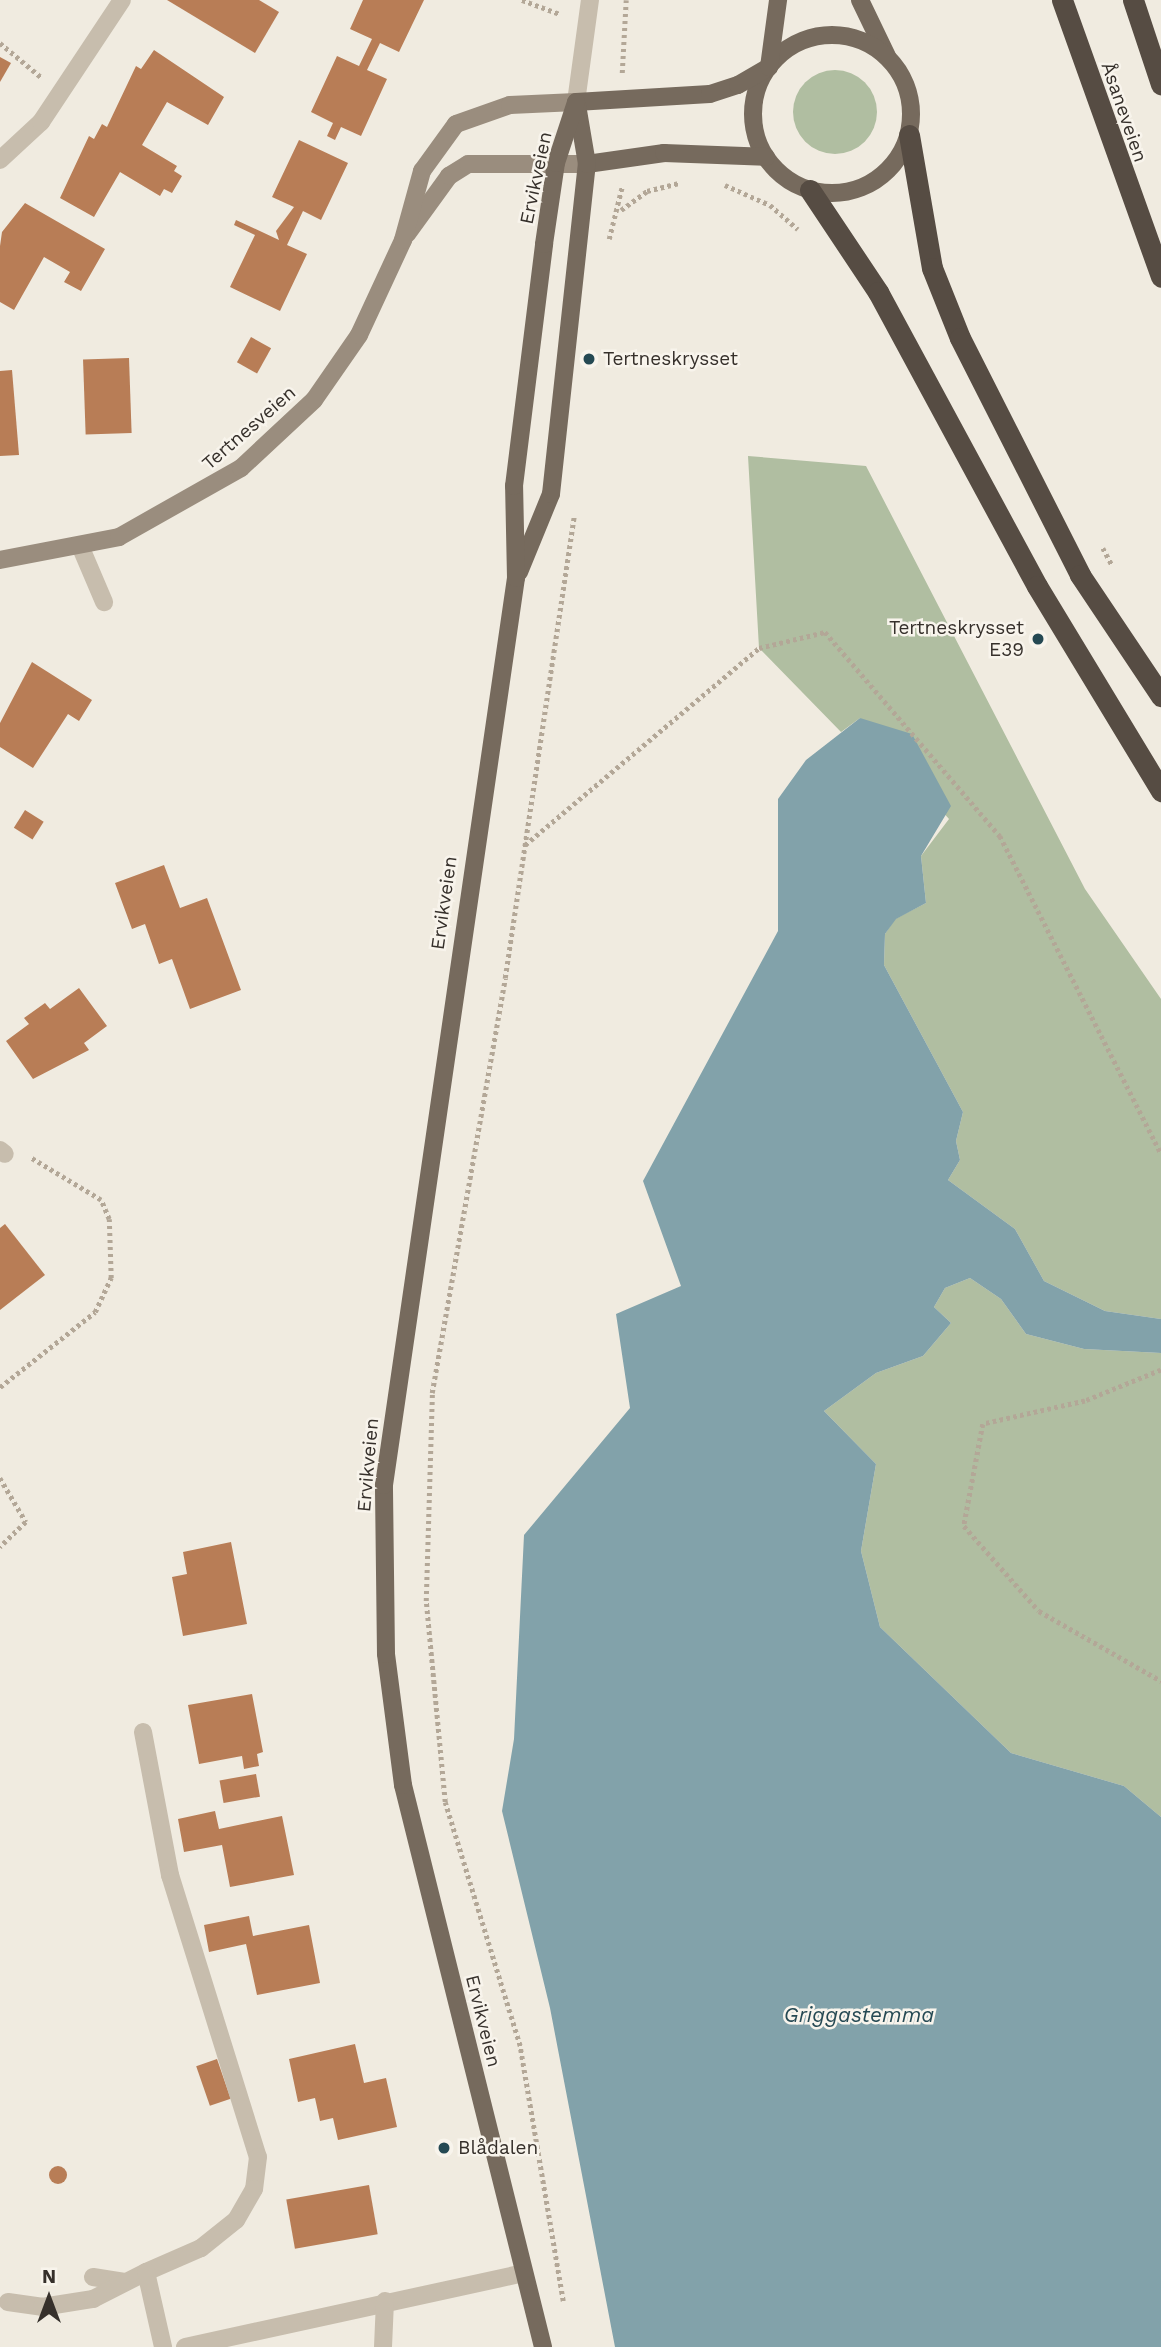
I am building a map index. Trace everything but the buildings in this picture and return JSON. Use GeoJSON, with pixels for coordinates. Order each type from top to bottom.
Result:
{"type":"FeatureCollection","features":[{"type":"Feature","properties":{"kind":"highway","name":"Åsaneveien"},"geometry":{"type":"LineString","coordinates":[[1062,0],[1161,277]]}},
{"type":"Feature","properties":{"kind":"highway"},"geometry":{"type":"LineString","coordinates":[[1133,0],[1161,84]]}},
{"type":"Feature","properties":{"kind":"highway"},"geometry":{"type":"LineString","coordinates":[[909,135],[932,268],[960,338],[1080,575],[1161,696]]}},
{"type":"Feature","properties":{"kind":"highway"},"geometry":{"type":"LineString","coordinates":[[810,190],[878,292],[1037,586],[1161,791]]}},
{"type":"Feature","properties":{"kind":"main road"},"geometry":{"type":"LineString","coordinates":[[778,0],[769,67],[754,103],[766,156],[810,190],[835,193],[871,183],[899,158],[909,135],[911,107],[860,0]]}},
{"type":"Feature","properties":{"kind":"main road"},"geometry":{"type":"LineString","coordinates":[[769,67],[785,51],[827,35],[871,45],[889,59]]}},
{"type":"Feature","properties":{"kind":"main road","name":"Tertnesveien"},"geometry":{"type":"LineString","coordinates":[[0,559],[81,548],[142,527],[202,495],[282,431],[314,400],[359,335],[403,240],[422,171],[456,124],[510,105],[710,94],[769,67]]}},
{"type":"Feature","properties":{"kind":"main road","name":"Ervikveien"},"geometry":{"type":"LineString","coordinates":[[543,2347],[403,1785],[386,1654],[384,1485],[516,578],[514,486],[556,163],[576,103]]}},
{"type":"Feature","properties":{"kind":"main road","name":"Ervikveien"},"geometry":{"type":"LineString","coordinates":[[516,578],[551,494],[586,164],[576,103]]}},
{"type":"Feature","properties":{"kind":"main road","name":"Tertnesveien"},"geometry":{"type":"LineString","coordinates":[[403,240],[449,176],[468,164],[586,164],[705,152],[766,156]]}},
{"type":"Feature","properties":{"kind":"street"},"geometry":{"type":"LineString","coordinates":[[0,160],[41,122],[122,0]]}},
{"type":"Feature","properties":{"kind":"street"},"geometry":{"type":"LineString","coordinates":[[576,103],[590,0]]}},
{"type":"Feature","properties":{"kind":"street"},"geometry":{"type":"LineString","coordinates":[[81,548],[104,602]]}},
{"type":"Feature","properties":{"kind":"street"},"geometry":{"type":"LineString","coordinates":[[8,2302],[55,2305],[93,2298],[201,2248],[236,2220],[254,2189],[258,2157],[170,1875],[144,1732]]}},
{"type":"Feature","properties":{"kind":"street"},"geometry":{"type":"LineString","coordinates":[[146,2272],[163,2347]]}},
{"type":"Feature","properties":{"kind":"street"},"geometry":{"type":"LineString","coordinates":[[185,2347],[385,2301],[524,2273]]}},
{"type":"Feature","properties":{"kind":"street"},"geometry":{"type":"LineString","coordinates":[[93,2277],[125,2282]]}},
{"type":"Feature","properties":{"kind":"street"},"geometry":{"type":"LineString","coordinates":[[383,2347],[385,2301]]}},
{"type":"Feature","properties":{"kind":"path"},"geometry":{"type":"LineString","coordinates":[[522,0],[588,19]]}},
{"type":"Feature","properties":{"kind":"path"},"geometry":{"type":"LineString","coordinates":[[622,99],[626,0]]}},
{"type":"Feature","properties":{"kind":"path"},"geometry":{"type":"LineString","coordinates":[[0,43],[61,93]]}},
{"type":"Feature","properties":{"kind":"path"},"geometry":{"type":"LineString","coordinates":[[603,253],[621,210],[624,160]]}},
{"type":"Feature","properties":{"kind":"path"},"geometry":{"type":"LineString","coordinates":[[564,2306],[520,2046],[445,1801],[426,1601],[432,1393],[524,845],[575,509]]}},
{"type":"Feature","properties":{"kind":"path"},"geometry":{"type":"LineString","coordinates":[[524,845],[759,648],[825,632],[1000,836],[1161,1154]]}},
{"type":"Feature","properties":{"kind":"path"},"geometry":{"type":"LineString","coordinates":[[0,1387],[95,1312],[111,1278],[109,1219],[101,1200],[28,1156],[3,1152]]}},
{"type":"Feature","properties":{"kind":"path"},"geometry":{"type":"LineString","coordinates":[[1161,1370],[1085,1401],[983,1424],[964,1526],[1039,1611],[1161,1681]]}},
{"type":"Feature","properties":{"kind":"path"},"geometry":{"type":"LineString","coordinates":[[0,1478],[26,1522],[0,1547]]}},
{"type":"Feature","properties":{"kind":"green space"},"geometry":{"type":"Polygon","coordinates":[[[835,70],[851,73],[865,82],[874,96],[877,112],[874,128],[865,142],[851,151],[835,154],[819,151],[805,142],[796,128],[793,112],[796,96],[805,82],[819,73],[835,70]]]}},
{"type":"Feature","properties":{"kind":"green space"},"geometry":{"type":"Polygon","coordinates":[[[748,456],[866,466],[1085,889],[1161,999],[1161,1319],[1105,1311],[1044,1281],[1015,1229],[948,1180],[960,1160],[956,1141],[963,1112],[884,965],[885,934],[895,919],[926,903],[921,856],[949,819],[860,718],[841,732],[759,648],[748,456]]]}},
{"type":"Feature","properties":{"kind":"green space"},"geometry":{"type":"Polygon","coordinates":[[[970,1278],[1001,1299],[1026,1334],[1084,1349],[1161,1353],[1161,1817],[1124,1786],[1011,1753],[880,1627],[861,1551],[876,1464],[824,1411],[876,1373],[923,1356],[951,1323],[934,1307],[945,1288],[970,1278]]]}},
{"type":"Feature","properties":{"kind":"water","name":"Griggastemma"},"geometry":{"type":"Polygon","coordinates":[[[860,718],[912,734],[951,806],[921,856],[926,903],[896,919],[885,934],[884,965],[963,1112],[956,1141],[960,1160],[948,1180],[1015,1229],[1044,1281],[1105,1311],[1161,1319],[1161,1353],[1084,1349],[1026,1334],[1001,1299],[970,1278],[945,1288],[934,1307],[951,1323],[923,1356],[876,1373],[824,1411],[876,1464],[861,1551],[880,1627],[1011,1753],[1124,1786],[1161,1817],[1161,2347],[615,2347],[550,2008],[502,1811],[514,1739],[524,1535],[630,1408],[616,1314],[681,1286],[643,1181],[778,931],[778,799],[806,760],[860,718]]]}},
{"type":"Feature","properties":{"kind":"place","name":"Tertneskrysset"},"geometry":{"type":"Point","coordinates":[589,359]}},
{"type":"Feature","properties":{"kind":"place","name":"Tertneskrysset E39"},"geometry":{"type":"Point","coordinates":[1038,639]}},
{"type":"Feature","properties":{"kind":"place","name":"Blådalen"},"geometry":{"type":"Point","coordinates":[444,2148]}}]}
